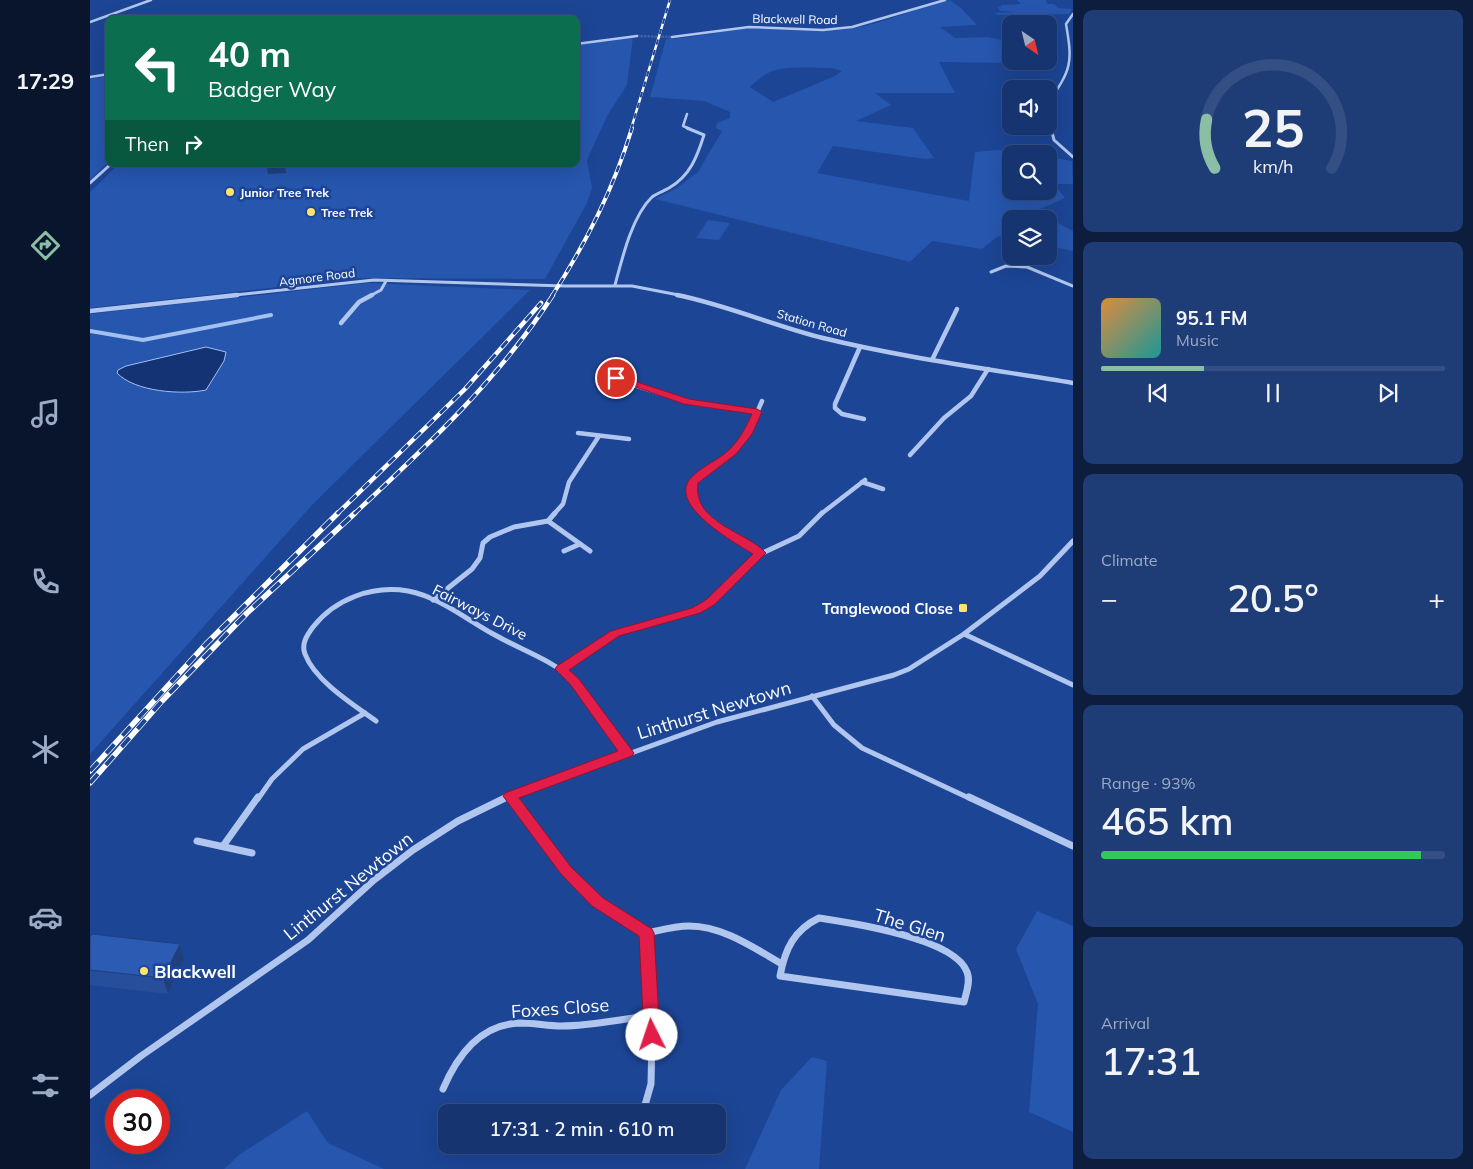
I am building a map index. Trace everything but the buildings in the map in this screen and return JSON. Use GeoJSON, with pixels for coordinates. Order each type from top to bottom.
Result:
{"type":"FeatureCollection","features":[{"type":"Feature","properties":{"kind":"street"},"geometry":{"type":"LineString","coordinates":[[109,15],[151,0]]}},
{"type":"Feature","properties":{"kind":"street","name":"Blackwell Road"},"geometry":{"type":"LineString","coordinates":[[672,37],[749,27],[823,30],[852,27],[945,0]]}},
{"type":"Feature","properties":{"kind":"street"},"geometry":{"type":"LineString","coordinates":[[1057,90],[1069,71],[1072,48],[1066,24],[1073,14]]}},
{"type":"Feature","properties":{"kind":"street"},"geometry":{"type":"LineString","coordinates":[[90,22],[105,17]]}},
{"type":"Feature","properties":{"kind":"street"},"geometry":{"type":"LineString","coordinates":[[580,43],[637,36]]}},
{"type":"Feature","properties":{"kind":"street"},"geometry":{"type":"LineString","coordinates":[[90,77],[105,75]]}},
{"type":"Feature","properties":{"kind":"street"},"geometry":{"type":"LineString","coordinates":[[615,285],[621,259],[638,220],[652,197],[680,180],[694,167],[704,135],[683,126],[687,114]]}},
{"type":"Feature","properties":{"kind":"street"},"geometry":{"type":"LineString","coordinates":[[1053,135],[1054,140],[1073,156]]}},
{"type":"Feature","properties":{"kind":"street"},"geometry":{"type":"LineString","coordinates":[[90,183],[108,167]]}},
{"type":"Feature","properties":{"kind":"street"},"geometry":{"type":"LineString","coordinates":[[991,272],[1006,266],[1027,267],[1073,286]]}},
{"type":"Feature","properties":{"kind":"street","name":"Agmore Road"},"geometry":{"type":"LineString","coordinates":[[90,311],[374,280],[546,285]]}},
{"type":"Feature","properties":{"kind":"street"},"geometry":{"type":"LineString","coordinates":[[341,323],[359,302],[381,290],[386,281]]}},
{"type":"Feature","properties":{"kind":"street","name":"Station Road"},"geometry":{"type":"LineString","coordinates":[[546,285],[615,285],[649,288],[703,300],[807,334],[860,346],[1073,383]]}},
{"type":"Feature","properties":{"kind":"street"},"geometry":{"type":"LineString","coordinates":[[932,360],[958,310]]}},
{"type":"Feature","properties":{"kind":"street"},"geometry":{"type":"LineString","coordinates":[[860,346],[835,408],[842,414],[864,419]]}},
{"type":"Feature","properties":{"kind":"street"},"geometry":{"type":"LineString","coordinates":[[910,455],[944,418],[972,396],[988,369]]}},
{"type":"Feature","properties":{"kind":"street"},"geometry":{"type":"LineString","coordinates":[[610,370],[616,378]]}},
{"type":"Feature","properties":{"kind":"street"},"geometry":{"type":"LineString","coordinates":[[601,382],[616,378],[687,402],[757,412]]}},
{"type":"Feature","properties":{"kind":"street"},"geometry":{"type":"LineString","coordinates":[[760,553],[726,533],[704,516],[691,493],[693,482],[705,471],[733,452],[748,434],[762,401]]}},
{"type":"Feature","properties":{"kind":"street"},"geometry":{"type":"LineString","coordinates":[[578,433],[629,439]]}},
{"type":"Feature","properties":{"kind":"street"},"geometry":{"type":"LineString","coordinates":[[434,600],[477,563],[481,556],[483,543],[491,535],[520,525],[548,521],[563,504],[569,482],[599,436]]}},
{"type":"Feature","properties":{"kind":"street"},"geometry":{"type":"LineString","coordinates":[[561,669],[615,634],[696,610],[710,602],[760,553],[799,536],[823,512],[864,481],[883,489]]}},
{"type":"Feature","properties":{"kind":"street"},"geometry":{"type":"LineString","coordinates":[[548,521],[590,551]]}},
{"type":"Feature","properties":{"kind":"street","name":"Linthurst Newtown"},"geometry":{"type":"LineString","coordinates":[[90,1095],[140,1056],[308,940],[374,880],[412,850],[458,821],[510,796],[717,722],[909,669],[964,634],[1040,576],[1073,541]]}},
{"type":"Feature","properties":{"kind":"street"},"geometry":{"type":"LineString","coordinates":[[564,551],[580,544]]}},
{"type":"Feature","properties":{"kind":"street","name":"Fairways Drive"},"geometry":{"type":"LineString","coordinates":[[376,721],[312,667],[305,654],[304,640],[319,618],[342,602],[365,593],[390,589],[409,591],[434,600],[561,669],[575,682],[627,753]]}},
{"type":"Feature","properties":{"kind":"street"},"geometry":{"type":"LineString","coordinates":[[964,634],[1073,685]]}},
{"type":"Feature","properties":{"kind":"street"},"geometry":{"type":"LineString","coordinates":[[812,696],[831,725],[847,739],[862,748],[1073,846]]}},
{"type":"Feature","properties":{"kind":"street"},"geometry":{"type":"LineString","coordinates":[[223,846],[272,779],[303,749],[365,713]]}},
{"type":"Feature","properties":{"kind":"street"},"geometry":{"type":"LineString","coordinates":[[510,796],[572,877],[598,902],[646,933],[651,1084],[645,1104]]}},
{"type":"Feature","properties":{"kind":"street"},"geometry":{"type":"LineString","coordinates":[[197,841],[252,854]]}},
{"type":"Feature","properties":{"kind":"street","name":"The Glen"},"geometry":{"type":"LineString","coordinates":[[819,918],[847,922],[937,945],[962,962],[967,970],[968,980],[964,1002],[780,976],[782,964],[793,937],[805,923],[819,918]]}},
{"type":"Feature","properties":{"kind":"street","name":"The Glen"},"geometry":{"type":"LineString","coordinates":[[646,933],[696,926],[718,931],[782,964]]}},
{"type":"Feature","properties":{"kind":"street","name":"Foxes Close"},"geometry":{"type":"LineString","coordinates":[[443,1089],[449,1075],[468,1046],[488,1031],[518,1023],[563,1026],[650,1016]]}},
{"type":"Feature","properties":{"kind":"shaded area"},"geometry":{"type":"Polygon","coordinates":[[[950,0],[961,8],[977,25],[940,27],[955,38],[988,37],[1002,40],[1002,63],[939,62],[955,93],[875,93],[891,105],[856,121],[913,128],[934,158],[925,159],[833,146],[817,173],[969,201],[975,152],[998,150],[1002,150],[1002,200],[1057,200],[1057,188],[1065,198],[1040,210],[1002,210],[1002,237],[998,236],[982,249],[932,241],[910,262],[655,199],[677,188],[698,172],[722,131],[716,128],[717,123],[730,118],[730,112],[704,101],[650,97],[666,39],[754,28],[841,30],[878,22],[950,0]],[[831,68],[774,70],[750,87],[773,102],[835,76],[842,71],[831,68]]]}},
{"type":"Feature","properties":{"kind":"shaded area"},"geometry":{"type":"Polygon","coordinates":[[[1017,0],[1046,0],[1047,4],[1054,4],[1058,8],[1072,9],[1069,14],[1000,15],[993,13],[1015,12],[1000,11],[998,7],[1002,7],[1000,5],[1021,4],[1017,0]]]}},
{"type":"Feature","properties":{"kind":"shaded area"},"geometry":{"type":"Polygon","coordinates":[[[633,37],[627,85],[607,116],[587,160],[592,188],[587,203],[545,279],[361,278],[90,308],[90,192],[116,167],[580,167],[580,44],[633,37]]]}},
{"type":"Feature","properties":{"kind":"shaded area"},"geometry":{"type":"Polygon","coordinates":[[[105,77],[105,165],[90,180],[90,79],[105,77]]]}},
{"type":"Feature","properties":{"kind":"shaded area"},"geometry":{"type":"Polygon","coordinates":[[[1057,158],[1072,161],[1073,184],[1057,184],[1057,158]]]}},
{"type":"Feature","properties":{"kind":"shaded area"},"geometry":{"type":"Polygon","coordinates":[[[708,220],[730,223],[719,240],[696,238],[708,220]]]}},
{"type":"Feature","properties":{"kind":"shaded area"},"geometry":{"type":"Polygon","coordinates":[[[1057,222],[1073,231],[1073,251],[1057,248],[1057,222]]]}},
{"type":"Feature","properties":{"kind":"shaded area"},"geometry":{"type":"Polygon","coordinates":[[[367,283],[530,290],[312,505],[90,754],[90,314],[367,283]]]}},
{"type":"Feature","properties":{"kind":"shaded area"},"geometry":{"type":"Polygon","coordinates":[[[206,347],[226,352],[224,361],[206,390],[184,392],[159,391],[135,384],[117,373],[118,370],[126,366],[206,347]]]}},
{"type":"Feature","properties":{"kind":"shaded area"},"geometry":{"type":"Polygon","coordinates":[[[1037,911],[1073,926],[1073,1132],[1029,1112],[1038,1004],[1016,949],[1037,911]]]}},
{"type":"Feature","properties":{"kind":"shaded area"},"geometry":{"type":"Polygon","coordinates":[[[812,1057],[827,1061],[819,1169],[745,1169],[781,1090],[812,1057]]]}},
{"type":"Feature","properties":{"kind":"shaded area"},"geometry":{"type":"Polygon","coordinates":[[[307,1111],[328,1143],[384,1169],[224,1169],[239,1155],[307,1111]]]}},
{"type":"Feature","properties":{"kind":"waterway"},"geometry":{"type":"LineString","coordinates":[[90,331],[143,340],[271,315]]}},
{"type":"Feature","properties":{"kind":"tunnel"},"geometry":{"type":"LineString","coordinates":[[637,36],[672,37]]}},
{"type":"Feature","properties":{"kind":"railway"},"geometry":{"type":"LineString","coordinates":[[631,129],[670,0]]}},
{"type":"Feature","properties":{"kind":"railway"},"geometry":{"type":"LineString","coordinates":[[552,296],[598,215],[625,151],[632,128]]}},
{"type":"Feature","properties":{"kind":"railway"},"geometry":{"type":"LineString","coordinates":[[354,514],[408,463],[485,384],[532,326],[553,295]]}},
{"type":"Feature","properties":{"kind":"railway"},"geometry":{"type":"LineString","coordinates":[[337,514],[465,389],[541,303]]}},
{"type":"Feature","properties":{"kind":"railway"},"geometry":{"type":"LineString","coordinates":[[90,771],[206,644],[338,513]]}},
{"type":"Feature","properties":{"kind":"railway"},"geometry":{"type":"LineString","coordinates":[[90,783],[162,701],[247,613],[355,513]]}},
{"type":"Feature","properties":{"kind":"place","name":"Junior Tree Trek"},"geometry":{"type":"Point","coordinates":[230,192]}},
{"type":"Feature","properties":{"kind":"place","name":"Tree Trek"},"geometry":{"type":"Point","coordinates":[311,212]}},
{"type":"Feature","properties":{"kind":"place","name":"Tanglewood Close"},"geometry":{"type":"Point","coordinates":[963,608]}},
{"type":"Feature","properties":{"kind":"place","name":"Blackwell"},"geometry":{"type":"Point","coordinates":[144,971]}},
{"type":"Feature","properties":{"kind":"route"},"geometry":{"type":"LineString","coordinates":[[616,378],[687,402],[757,412],[748,434],[733,452],[705,471],[693,482],[691,493],[704,516],[726,533],[760,553],[710,602],[696,610],[669,619],[633,627],[615,634],[561,669],[575,682],[627,753],[510,796],[566,870],[598,902],[646,933],[649,958],[652,1035]]}}]}
